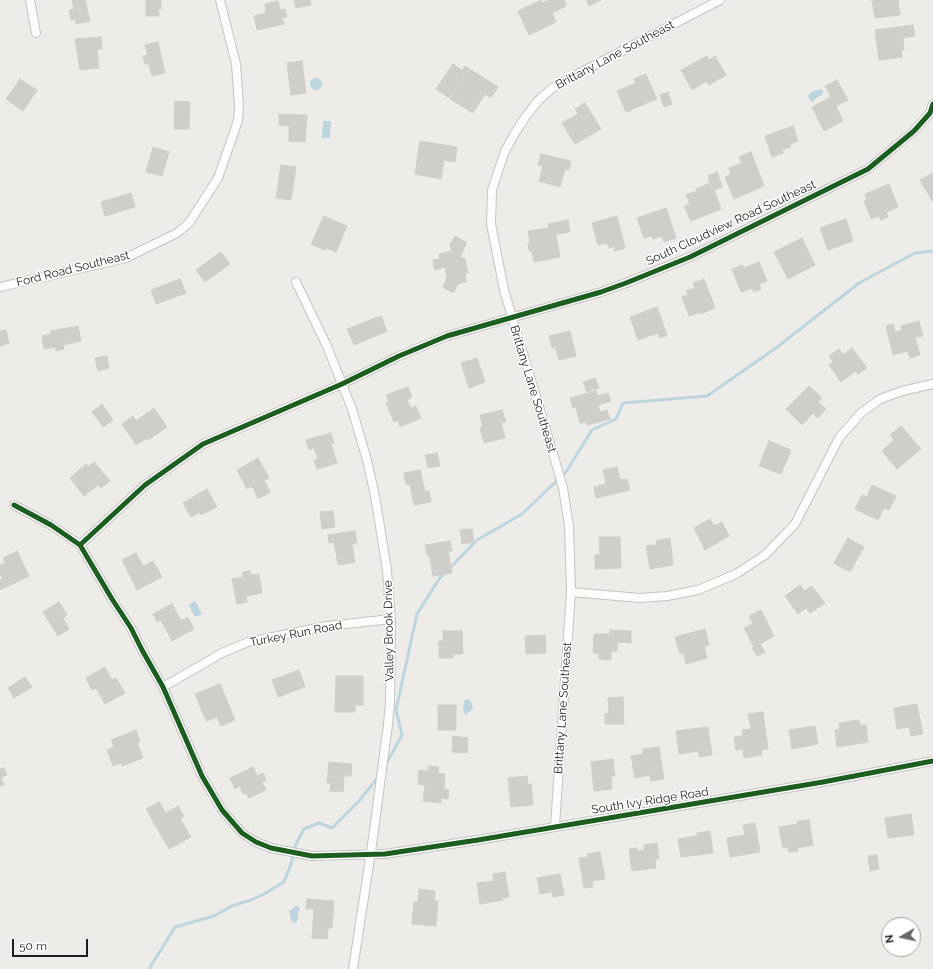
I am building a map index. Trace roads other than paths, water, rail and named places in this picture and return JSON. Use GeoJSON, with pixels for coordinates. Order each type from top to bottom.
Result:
{"type":"FeatureCollection","features":[{"type":"Feature","properties":{"kind":"street"},"geometry":{"type":"LineString","coordinates":[[30,0],[36,33]]}},
{"type":"Feature","properties":{"kind":"street","name":"Ford Road Southeast"},"geometry":{"type":"LineString","coordinates":[[0,287],[126,258],[177,233],[189,223],[218,178],[238,121],[239,106],[236,64],[220,0]]}},
{"type":"Feature","properties":{"kind":"street","name":"Brittany Lane Southeast"},"geometry":{"type":"LineString","coordinates":[[555,826],[571,592],[569,526],[563,488],[504,290],[491,224],[492,190],[497,171],[505,151],[526,116],[538,101],[551,89],[720,0]]}},
{"type":"Feature","properties":{"kind":"street","name":"South Cloudview Road Southeast"},"geometry":{"type":"LineString","coordinates":[[80,545],[145,485],[203,444],[342,384],[399,356],[447,336],[601,292],[671,265],[732,237],[868,169],[914,131],[930,113],[933,104]]}},
{"type":"Feature","properties":{"kind":"street","name":"Valley Brook Drive"},"geometry":{"type":"LineString","coordinates":[[296,282],[326,344],[352,409],[374,489],[387,570],[391,619],[390,703],[353,969]]}},
{"type":"Feature","properties":{"kind":"street"},"geometry":{"type":"LineString","coordinates":[[571,592],[640,598],[667,596],[698,590],[736,574],[765,555],[795,524],[839,438],[861,412],[880,399],[902,391],[933,384]]}},
{"type":"Feature","properties":{"kind":"street"},"geometry":{"type":"LineString","coordinates":[[14,505],[51,524],[80,545]]}},
{"type":"Feature","properties":{"kind":"street","name":"South Ivy Ridge Road"},"geometry":{"type":"LineString","coordinates":[[80,545],[131,628],[163,687],[202,776],[222,810],[242,833],[256,842],[271,848],[312,856],[370,855],[478,840],[823,782],[933,761]]}},
{"type":"Feature","properties":{"kind":"street","name":"Turkey Run Road"},"geometry":{"type":"LineString","coordinates":[[163,687],[216,657],[248,642],[327,626],[391,619]]}},
{"type":"Feature","properties":{"kind":"water"},"geometry":{"type":"Polygon","coordinates":[[[318,78],[321,79],[321,89],[314,90],[311,89],[310,82],[311,79],[318,78]]]}},
{"type":"Feature","properties":{"kind":"water"},"geometry":{"type":"Polygon","coordinates":[[[820,89],[823,91],[822,95],[816,98],[813,102],[810,101],[808,96],[811,92],[820,89]]]}},
{"type":"Feature","properties":{"kind":"water"},"geometry":{"type":"Polygon","coordinates":[[[323,121],[331,121],[330,138],[322,138],[323,121]]]}},
{"type":"Feature","properties":{"kind":"water"},"geometry":{"type":"Polygon","coordinates":[[[195,601],[202,614],[195,617],[189,605],[195,601]]]}},
{"type":"Feature","properties":{"kind":"water"},"geometry":{"type":"Polygon","coordinates":[[[468,699],[473,708],[466,715],[463,711],[464,701],[468,699]]]}},
{"type":"Feature","properties":{"kind":"water"},"geometry":{"type":"Polygon","coordinates":[[[296,905],[300,908],[298,920],[294,923],[291,920],[289,911],[296,905]]]}},
{"type":"Feature","properties":{"kind":"waterway"},"geometry":{"type":"LineString","coordinates":[[385,766],[402,735],[396,710],[417,614],[439,579],[477,540],[522,514],[566,472],[592,430],[616,419],[623,403],[707,396],[776,348],[859,283],[915,253],[933,251]]}},
{"type":"Feature","properties":{"kind":"waterway"},"geometry":{"type":"LineString","coordinates":[[149,969],[175,927],[214,916],[232,906],[264,894],[284,882],[291,864],[296,844],[304,829],[319,823],[332,828],[359,801],[379,776]]}}]}
